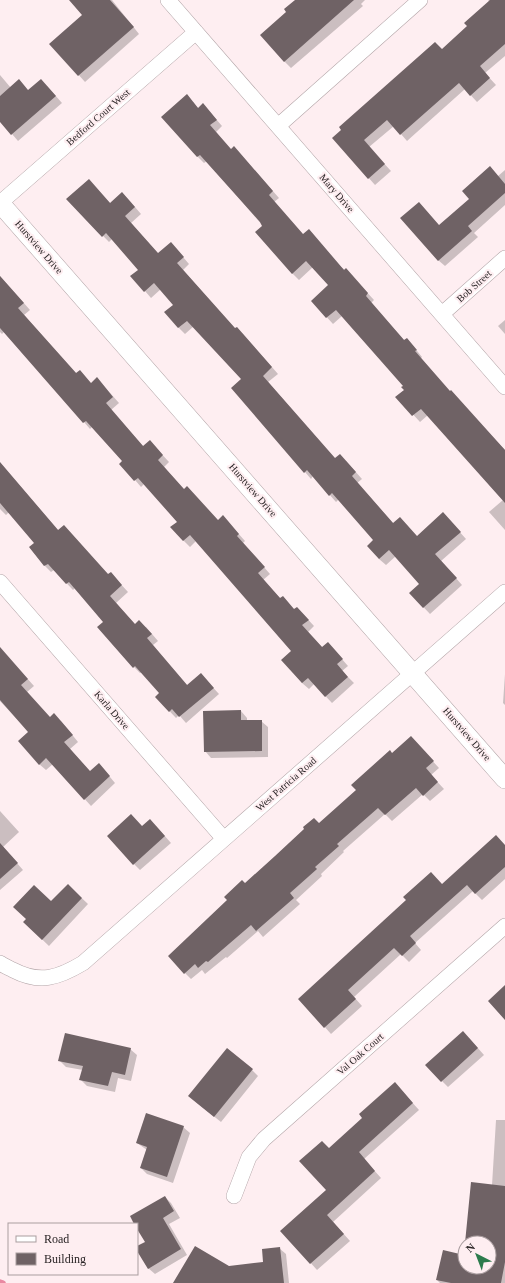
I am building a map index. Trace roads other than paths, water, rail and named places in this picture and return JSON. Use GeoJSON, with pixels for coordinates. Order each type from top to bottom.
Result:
{"type":"FeatureCollection","features":[{"type":"Feature","properties":{"kind":"street","name":"Mary Drive"},"geometry":{"type":"LineString","coordinates":[[168,0],[505,387]]}},
{"type":"Feature","properties":{"kind":"street"},"geometry":{"type":"LineString","coordinates":[[278,126],[420,0]]}},
{"type":"Feature","properties":{"kind":"street","name":"Bedford Court West"},"geometry":{"type":"LineString","coordinates":[[0,203],[196,32]]}},
{"type":"Feature","properties":{"kind":"street","name":"Hurstview Drive"},"geometry":{"type":"LineString","coordinates":[[0,203],[505,778]]}},
{"type":"Feature","properties":{"kind":"street","name":"Bob Street"},"geometry":{"type":"LineString","coordinates":[[442,314],[505,258]]}},
{"type":"Feature","properties":{"kind":"street","name":"Karla Drive"},"geometry":{"type":"LineString","coordinates":[[0,582],[224,839]]}},
{"type":"Feature","properties":{"kind":"street","name":"West Patricia Road"},"geometry":{"type":"LineString","coordinates":[[0,963],[24,975],[47,979],[66,973],[83,963],[505,592]]}},
{"type":"Feature","properties":{"kind":"street","name":"Val Oak Court"},"geometry":{"type":"LineString","coordinates":[[234,1196],[249,1157],[264,1139],[505,926]]}}]}
